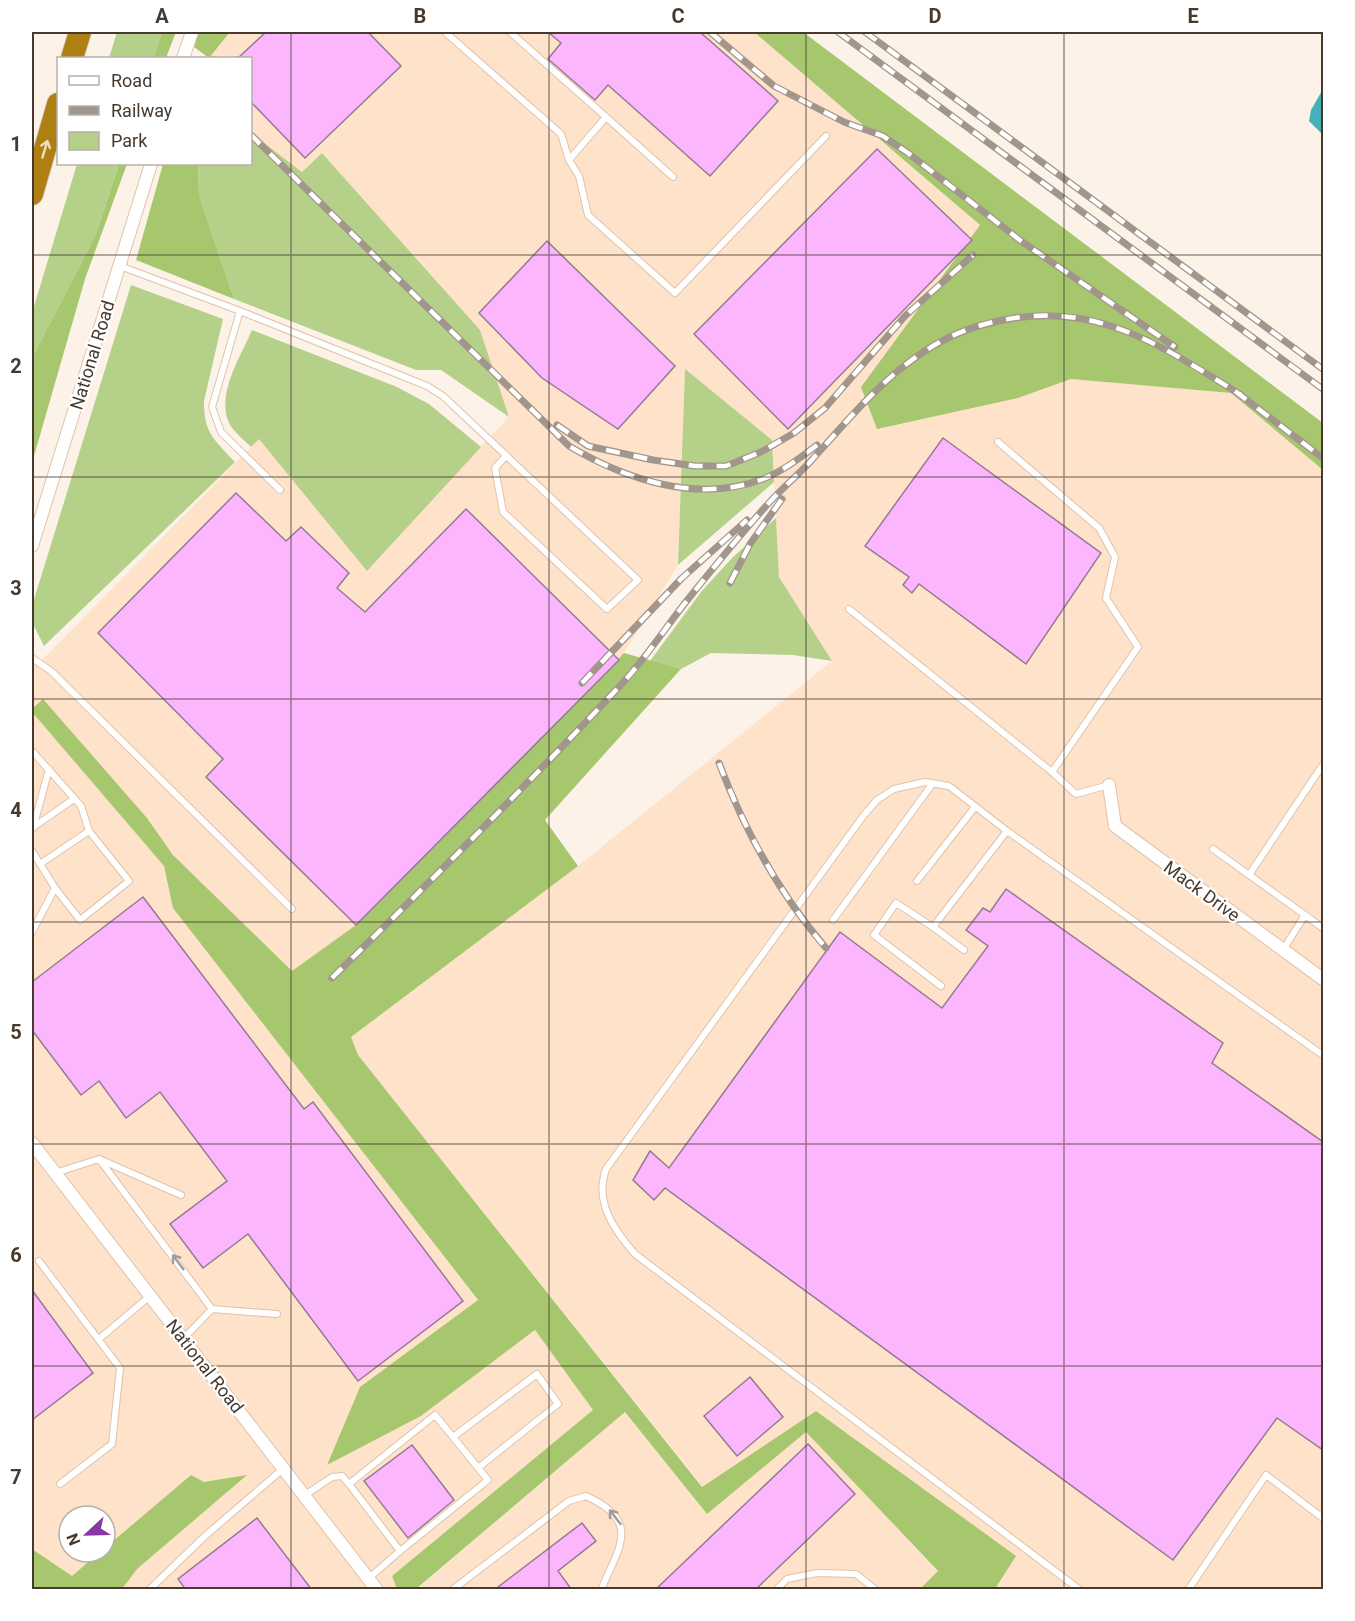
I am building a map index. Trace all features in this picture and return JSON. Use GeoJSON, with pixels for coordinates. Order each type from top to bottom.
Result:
{"type":"FeatureCollection","features":[{"type":"Feature","properties":{"kind":"highway"},"geometry":{"type":"LineString","coordinates":[[72,57],[80,32]]}},
{"type":"Feature","properties":{"kind":"highway"},"geometry":{"type":"LineString","coordinates":[[32,194],[57,107]]}},
{"type":"Feature","properties":{"kind":"street"},"geometry":{"type":"LineString","coordinates":[[183,57],[192,32]]}},
{"type":"Feature","properties":{"kind":"street","name":"National Road"},"geometry":{"type":"LineString","coordinates":[[32,546],[151,165]]}},
{"type":"Feature","properties":{"kind":"street","name":"Mack Drive"},"geometry":{"type":"LineString","coordinates":[[1109,785],[1115,826],[1323,980]]}},
{"type":"Feature","properties":{"kind":"street","name":"National Road"},"geometry":{"type":"LineString","coordinates":[[32,1143],[377,1590]]}},
{"type":"Feature","properties":{"kind":"lane"},"geometry":{"type":"LineString","coordinates":[[445,32],[561,134],[569,160],[579,176],[588,215],[675,293],[826,136]]}},
{"type":"Feature","properties":{"kind":"lane"},"geometry":{"type":"LineString","coordinates":[[510,32],[674,177]]}},
{"type":"Feature","properties":{"kind":"lane"},"geometry":{"type":"LineString","coordinates":[[569,160],[606,117]]}},
{"type":"Feature","properties":{"kind":"lane"},"geometry":{"type":"LineString","coordinates":[[120,266],[240,310],[427,386],[452,403],[638,580],[607,609],[502,512],[495,468],[506,456]]}},
{"type":"Feature","properties":{"kind":"lane"},"geometry":{"type":"LineString","coordinates":[[240,310],[212,407],[221,432],[280,490]]}},
{"type":"Feature","properties":{"kind":"lane"},"geometry":{"type":"LineString","coordinates":[[998,442],[1099,528],[1115,557],[1106,598],[1138,647],[1052,772]]}},
{"type":"Feature","properties":{"kind":"lane"},"geometry":{"type":"LineString","coordinates":[[849,609],[1052,772],[1076,794],[1109,785]]}},
{"type":"Feature","properties":{"kind":"lane"},"geometry":{"type":"LineString","coordinates":[[32,658],[51,670],[292,909]]}},
{"type":"Feature","properties":{"kind":"lane"},"geometry":{"type":"LineString","coordinates":[[32,751],[81,806],[89,831],[129,881],[80,920],[55,888],[32,851]]}},
{"type":"Feature","properties":{"kind":"lane"},"geometry":{"type":"LineString","coordinates":[[1249,875],[1323,763]]}},
{"type":"Feature","properties":{"kind":"lane"},"geometry":{"type":"LineString","coordinates":[[32,828],[49,769]]}},
{"type":"Feature","properties":{"kind":"lane"},"geometry":{"type":"LineString","coordinates":[[1080,1590],[635,1254],[620,1236],[604,1209],[601,1182],[606,1169],[864,815],[877,800],[894,789],[925,782],[949,786],[1006,831],[1323,1056]]}},
{"type":"Feature","properties":{"kind":"lane"},"geometry":{"type":"LineString","coordinates":[[833,920],[933,783]]}},
{"type":"Feature","properties":{"kind":"lane"},"geometry":{"type":"LineString","coordinates":[[32,828],[74,799]]}},
{"type":"Feature","properties":{"kind":"lane"},"geometry":{"type":"LineString","coordinates":[[918,881],[975,807]]}},
{"type":"Feature","properties":{"kind":"lane"},"geometry":{"type":"LineString","coordinates":[[40,864],[89,831]]}},
{"type":"Feature","properties":{"kind":"lane"},"geometry":{"type":"LineString","coordinates":[[933,927],[1006,831]]}},
{"type":"Feature","properties":{"kind":"lane"},"geometry":{"type":"LineString","coordinates":[[1213,849],[1323,929]]}},
{"type":"Feature","properties":{"kind":"lane"},"geometry":{"type":"LineString","coordinates":[[32,932],[55,888]]}},
{"type":"Feature","properties":{"kind":"lane"},"geometry":{"type":"LineString","coordinates":[[941,986],[874,935],[896,903],[964,950]]}},
{"type":"Feature","properties":{"kind":"lane"},"geometry":{"type":"LineString","coordinates":[[1283,950],[1305,915]]}},
{"type":"Feature","properties":{"kind":"lane"},"geometry":{"type":"LineString","coordinates":[[99,1159],[212,1309],[277,1314]]}},
{"type":"Feature","properties":{"kind":"lane"},"geometry":{"type":"LineString","coordinates":[[54,1173],[99,1159],[181,1195]]}},
{"type":"Feature","properties":{"kind":"lane"},"geometry":{"type":"LineString","coordinates":[[39,1261],[120,1368],[112,1444],[60,1484]]}},
{"type":"Feature","properties":{"kind":"lane"},"geometry":{"type":"LineString","coordinates":[[99,1338],[150,1296]]}},
{"type":"Feature","properties":{"kind":"lane"},"geometry":{"type":"LineString","coordinates":[[184,1338],[212,1309]]}},
{"type":"Feature","properties":{"kind":"lane"},"geometry":{"type":"LineString","coordinates":[[453,1437],[537,1374],[558,1404],[478,1468]]}},
{"type":"Feature","properties":{"kind":"lane"},"geometry":{"type":"LineString","coordinates":[[349,1484],[435,1416],[488,1480],[369,1578]]}},
{"type":"Feature","properties":{"kind":"lane"},"geometry":{"type":"LineString","coordinates":[[149,1590],[205,1536],[285,1468]]}},
{"type":"Feature","properties":{"kind":"lane"},"geometry":{"type":"LineString","coordinates":[[1188,1590],[1266,1475],[1323,1519]]}},
{"type":"Feature","properties":{"kind":"lane"},"geometry":{"type":"LineString","coordinates":[[305,1496],[332,1477],[342,1476],[400,1551]]}},
{"type":"Feature","properties":{"kind":"lane"},"geometry":{"type":"LineString","coordinates":[[452,1590],[568,1502],[586,1496],[604,1504],[622,1527],[623,1541],[601,1590]]}},
{"type":"Feature","properties":{"kind":"lane"},"geometry":{"type":"LineString","coordinates":[[776,1590],[788,1579],[817,1573],[856,1574],[876,1590]]}},
{"type":"Feature","properties":{"kind":"shaded area"},"geometry":{"type":"Polygon","coordinates":[[[230,32],[754,32],[980,225],[861,387],[1018,398],[1071,379],[1231,393],[1323,470],[1323,1589],[995,1589],[1015,1556],[816,1411],[703,1487],[358,1055],[350,1036],[578,866],[832,661],[779,577],[772,440],[685,370],[678,565],[624,653],[356,925],[292,972],[173,855],[147,818],[43,700],[32,709],[32,667],[39,663],[259,439],[442,487],[509,417],[480,330],[322,153],[302,172],[252,134],[252,57],[210,57],[230,32]]]}},
{"type":"Feature","properties":{"kind":"shaded area"},"geometry":{"type":"Polygon","coordinates":[[[32,712],[164,866],[174,908],[478,1301],[360,1387],[327,1465],[421,1416],[535,1330],[594,1410],[392,1576],[397,1589],[32,1589],[32,712]]]}},
{"type":"Feature","properties":{"kind":"shaded area"},"geometry":{"type":"Polygon","coordinates":[[[625,1412],[707,1514],[806,1432],[938,1572],[920,1590],[416,1590],[625,1412]]]}},
{"type":"Feature","properties":{"kind":"green space"},"geometry":{"type":"Polygon","coordinates":[[[117,32],[162,32],[153,57],[109,57],[117,32]]]}},
{"type":"Feature","properties":{"kind":"green space"},"geometry":{"type":"Polygon","coordinates":[[[162,32],[176,32],[166,57],[153,57],[162,32]]]}},
{"type":"Feature","properties":{"kind":"green space"},"geometry":{"type":"Polygon","coordinates":[[[198,32],[230,32],[210,57],[194,47],[198,32]]]}},
{"type":"Feature","properties":{"kind":"green space"},"geometry":{"type":"Polygon","coordinates":[[[754,32],[803,32],[1323,423],[1323,470],[1231,393],[1071,379],[1018,398],[877,429],[861,387],[980,225],[754,32]]]}},
{"type":"Feature","properties":{"kind":"green space"},"geometry":{"type":"Polygon","coordinates":[[[252,134],[302,172],[322,153],[480,330],[509,417],[441,370],[416,370],[234,299],[199,195],[198,165],[252,165],[252,134]]]}},
{"type":"Feature","properties":{"kind":"green space"},"geometry":{"type":"Polygon","coordinates":[[[77,165],[119,165],[96,234],[32,358],[32,313],[77,165]]]}},
{"type":"Feature","properties":{"kind":"green space"},"geometry":{"type":"Polygon","coordinates":[[[119,165],[127,165],[85,279],[32,463],[32,358],[96,234],[119,165]]]}},
{"type":"Feature","properties":{"kind":"green space"},"geometry":{"type":"Polygon","coordinates":[[[163,165],[198,165],[199,195],[234,299],[136,260],[163,165]]]}},
{"type":"Feature","properties":{"kind":"green space"},"geometry":{"type":"Polygon","coordinates":[[[131,285],[223,319],[204,401],[204,412],[208,429],[235,462],[44,646],[32,622],[32,606],[131,285]]]}},
{"type":"Feature","properties":{"kind":"green space"},"geometry":{"type":"Polygon","coordinates":[[[252,330],[397,387],[429,404],[481,447],[367,571],[259,439],[251,447],[229,423],[226,400],[231,375],[252,330]]]}},
{"type":"Feature","properties":{"kind":"green space"},"geometry":{"type":"Polygon","coordinates":[[[685,369],[772,440],[774,482],[678,565],[685,369]]]}},
{"type":"Feature","properties":{"kind":"green space"},"geometry":{"type":"Polygon","coordinates":[[[776,518],[779,577],[832,661],[793,655],[711,653],[681,669],[650,661],[701,592],[732,558],[776,518]]]}},
{"type":"Feature","properties":{"kind":"green space"},"geometry":{"type":"Polygon","coordinates":[[[624,653],[681,669],[545,820],[578,866],[351,1037],[358,1055],[702,1487],[816,1411],[1016,1556],[995,1589],[920,1589],[938,1571],[806,1432],[707,1514],[625,1412],[416,1589],[397,1589],[392,1576],[593,1410],[535,1330],[421,1416],[327,1465],[360,1387],[478,1300],[173,908],[164,866],[32,712],[32,709],[43,699],[147,818],[173,855],[292,971],[356,925],[624,653]]]}},
{"type":"Feature","properties":{"kind":"green space"},"geometry":{"type":"Polygon","coordinates":[[[191,1475],[204,1482],[247,1475],[137,1569],[122,1589],[32,1589],[32,1549],[72,1576],[86,1564],[117,1564],[117,1538],[191,1475]]]}},
{"type":"Feature","properties":{"kind":"water"},"geometry":{"type":"Polygon","coordinates":[[[1323,89],[1323,135],[1309,121],[1311,110],[1323,89]]]}},
{"type":"Feature","properties":{"kind":"building"},"geometry":{"type":"Polygon","coordinates":[[[266,32],[368,32],[401,66],[305,158],[252,103],[252,57],[239,57],[266,32]]]}},
{"type":"Feature","properties":{"kind":"building"},"geometry":{"type":"Polygon","coordinates":[[[548,32],[700,32],[778,101],[710,176],[608,85],[595,100],[548,59],[561,43],[548,32]]]}},
{"type":"Feature","properties":{"kind":"building"},"geometry":{"type":"Polygon","coordinates":[[[877,149],[972,240],[788,429],[694,334],[877,149]]]}},
{"type":"Feature","properties":{"kind":"building"},"geometry":{"type":"Polygon","coordinates":[[[547,241],[675,366],[618,429],[542,378],[479,313],[547,241]]]}},
{"type":"Feature","properties":{"kind":"building"},"geometry":{"type":"Polygon","coordinates":[[[943,438],[1101,553],[1026,664],[919,584],[912,593],[903,585],[909,577],[865,546],[943,438]]]}},
{"type":"Feature","properties":{"kind":"building"},"geometry":{"type":"Polygon","coordinates":[[[236,493],[286,541],[301,527],[349,573],[337,588],[365,612],[466,509],[619,660],[356,925],[206,777],[223,759],[98,633],[236,493]]]}},
{"type":"Feature","properties":{"kind":"building"},"geometry":{"type":"Polygon","coordinates":[[[1006,889],[1223,1043],[1212,1063],[1323,1142],[1323,1450],[1277,1418],[1173,1560],[665,1188],[654,1200],[633,1180],[650,1151],[669,1168],[840,932],[942,1008],[988,946],[966,930],[983,908],[990,912],[1006,889]]]}},
{"type":"Feature","properties":{"kind":"building"},"geometry":{"type":"Polygon","coordinates":[[[143,897],[304,1109],[313,1102],[463,1301],[358,1381],[248,1234],[203,1268],[170,1224],[227,1181],[160,1092],[126,1118],[99,1081],[81,1095],[32,1030],[32,982],[143,897]]]}},
{"type":"Feature","properties":{"kind":"building"},"geometry":{"type":"Polygon","coordinates":[[[32,1290],[93,1373],[32,1420],[32,1290]]]}},
{"type":"Feature","properties":{"kind":"building"},"geometry":{"type":"Polygon","coordinates":[[[750,1377],[783,1417],[737,1456],[704,1416],[750,1377]]]}},
{"type":"Feature","properties":{"kind":"building"},"geometry":{"type":"Polygon","coordinates":[[[808,1444],[855,1494],[755,1590],[655,1590],[808,1444]]]}},
{"type":"Feature","properties":{"kind":"building"},"geometry":{"type":"Polygon","coordinates":[[[412,1445],[454,1500],[408,1538],[364,1481],[412,1445]]]}},
{"type":"Feature","properties":{"kind":"building"},"geometry":{"type":"Polygon","coordinates":[[[257,1518],[312,1590],[186,1590],[178,1579],[257,1518]]]}},
{"type":"Feature","properties":{"kind":"building"},"geometry":{"type":"Polygon","coordinates":[[[582,1523],[596,1541],[558,1571],[572,1590],[494,1590],[582,1523]]]}},
{"type":"Feature","properties":{"kind":"railway"},"geometry":{"type":"LineString","coordinates":[[710,32],[774,86],[844,122],[883,136],[1021,241],[1175,347]]}},
{"type":"Feature","properties":{"kind":"railway"},"geometry":{"type":"LineString","coordinates":[[838,32],[1324,390]]}},
{"type":"Feature","properties":{"kind":"railway"},"geometry":{"type":"LineString","coordinates":[[865,32],[1324,370]]}},
{"type":"Feature","properties":{"kind":"railway"},"geometry":{"type":"LineString","coordinates":[[252,136],[569,446],[614,469],[638,478],[687,488],[713,489],[738,486],[763,479],[784,468],[817,445]]}},
{"type":"Feature","properties":{"kind":"railway"},"geometry":{"type":"LineString","coordinates":[[557,425],[588,446],[653,460],[695,466],[726,466],[761,452],[794,433],[825,408],[905,316],[973,255]]}},
{"type":"Feature","properties":{"kind":"railway"},"geometry":{"type":"LineString","coordinates":[[332,978],[441,871],[627,678],[680,609],[772,499],[805,468],[866,400],[908,363],[931,347],[955,334],[982,325],[1020,317],[1055,316],[1088,320],[1119,329],[1150,342],[1180,357],[1241,395]]}},
{"type":"Feature","properties":{"kind":"railway"},"geometry":{"type":"LineString","coordinates":[[1235,391],[1324,459]]}},
{"type":"Feature","properties":{"kind":"railway"},"geometry":{"type":"LineString","coordinates":[[730,583],[750,544],[782,499]]}},
{"type":"Feature","properties":{"kind":"railway"},"geometry":{"type":"LineString","coordinates":[[582,683],[682,578],[747,520]]}},
{"type":"Feature","properties":{"kind":"railway"},"geometry":{"type":"LineString","coordinates":[[719,763],[740,812],[765,860],[793,906],[826,948]]}}]}
